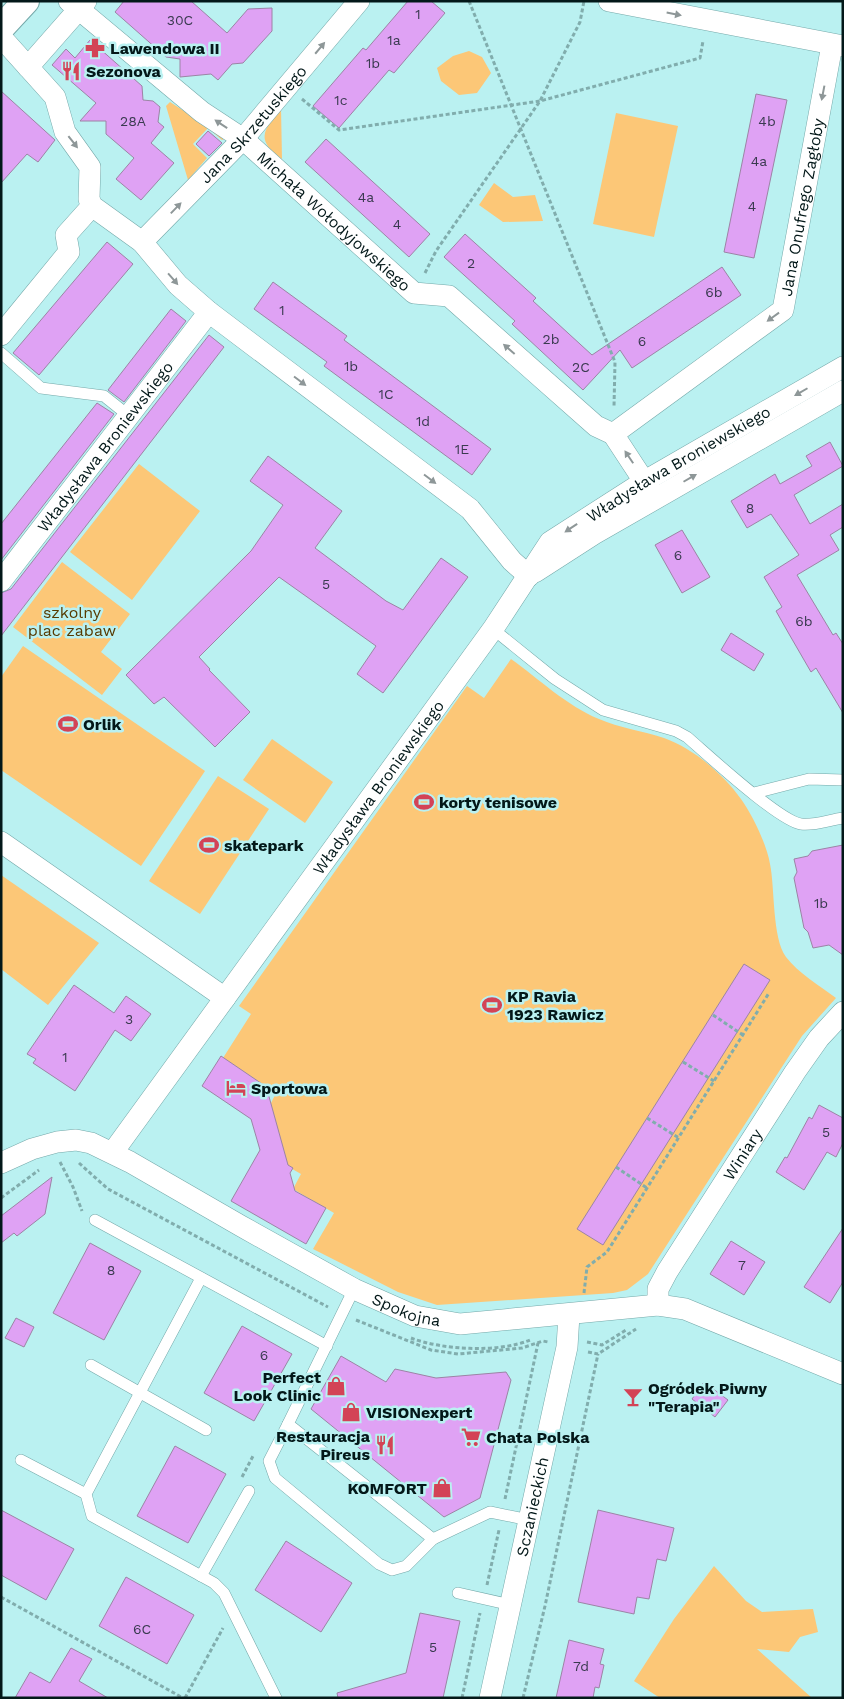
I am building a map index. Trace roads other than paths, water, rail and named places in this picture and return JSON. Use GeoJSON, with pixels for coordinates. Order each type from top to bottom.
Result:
{"type":"FeatureCollection","features":[{"type":"Feature","properties":{"kind":"street"},"geometry":{"type":"LineString","coordinates":[[1,28],[26,1]]}},
{"type":"Feature","properties":{"kind":"street","name":"Jana Skrzetuskiego"},"geometry":{"type":"LineString","coordinates":[[142,242],[243,139],[359,1]]}},
{"type":"Feature","properties":{"kind":"street"},"geometry":{"type":"LineString","coordinates":[[609,1],[837,46]]}},
{"type":"Feature","properties":{"kind":"street"},"geometry":{"type":"LineString","coordinates":[[28,67],[78,4]]}},
{"type":"Feature","properties":{"kind":"street","name":"Michała Wołodyjowskiego"},"geometry":{"type":"LineString","coordinates":[[78,4],[202,112],[243,139],[414,293],[449,296],[596,426],[613,434],[650,490]]}},
{"type":"Feature","properties":{"kind":"street"},"geometry":{"type":"LineString","coordinates":[[1,37],[55,97],[65,132],[90,167],[90,200],[92,206],[142,242],[178,285],[209,312],[470,509],[512,561],[529,576]]}},
{"type":"Feature","properties":{"kind":"street","name":"Jana Onufrego Zagłoby"},"geometry":{"type":"LineString","coordinates":[[613,434],[783,310],[837,46]]}},
{"type":"Feature","properties":{"kind":"street"},"geometry":{"type":"LineString","coordinates":[[1,335],[69,252],[66,235],[92,206]]}},
{"type":"Feature","properties":{"kind":"street","name":"Władysława Broniewskiego"},"geometry":{"type":"LineString","coordinates":[[1,581],[209,312]]}},
{"type":"Feature","properties":{"kind":"street","name":"Władysława Broniewskiego"},"geometry":{"type":"LineString","coordinates":[[112,1152],[493,629],[529,576],[650,490],[843,367]]}},
{"type":"Feature","properties":{"kind":"street","name":"Władysława Broniewskiego"},"geometry":{"type":"LineString","coordinates":[[650,490],[843,391]]}},
{"type":"Feature","properties":{"kind":"street"},"geometry":{"type":"LineString","coordinates":[[1,842],[225,998]]}},
{"type":"Feature","properties":{"kind":"street","name":"Winiary"},"geometry":{"type":"LineString","coordinates":[[658,1305],[658,1289],[666,1272],[795,1072],[819,1038],[843,1012]]}},
{"type":"Feature","properties":{"kind":"street","name":"Spokojna"},"geometry":{"type":"LineString","coordinates":[[1,1163],[32,1149],[59,1141],[76,1140],[91,1143],[112,1152],[354,1288],[415,1316],[460,1324],[658,1305],[684,1309],[843,1374]]}},
{"type":"Feature","properties":{"kind":"street","name":"Sczanieckich"},"geometry":{"type":"LineString","coordinates":[[490,1698],[567,1347],[578,1314]]}},
{"type":"Feature","properties":{"kind":"lane"},"geometry":{"type":"LineString","coordinates":[[1,353],[41,388],[104,396],[129,416]]}},
{"type":"Feature","properties":{"kind":"lane"},"geometry":{"type":"LineString","coordinates":[[493,629],[555,679],[603,710],[676,731],[687,737],[781,816],[800,824],[811,824],[843,818]]}},
{"type":"Feature","properties":{"kind":"lane"},"geometry":{"type":"LineString","coordinates":[[754,793],[809,779],[843,780]]}},
{"type":"Feature","properties":{"kind":"lane"},"geometry":{"type":"LineString","coordinates":[[95,1220],[327,1346]]}},
{"type":"Feature","properties":{"kind":"lane"},"geometry":{"type":"LineString","coordinates":[[201,1278],[86,1494],[92,1516],[214,1583],[224,1593],[276,1698]]}},
{"type":"Feature","properties":{"kind":"lane"},"geometry":{"type":"LineString","coordinates":[[354,1288],[269,1461],[275,1478],[379,1564],[392,1570],[406,1566],[433,1539],[490,1512],[529,1520]]}},
{"type":"Feature","properties":{"kind":"lane"},"geometry":{"type":"LineString","coordinates":[[91,1365],[206,1430]]}},
{"type":"Feature","properties":{"kind":"lane"},"geometry":{"type":"LineString","coordinates":[[288,1424],[433,1539]]}},
{"type":"Feature","properties":{"kind":"lane"},"geometry":{"type":"LineString","coordinates":[[20,1460],[86,1494]]}},
{"type":"Feature","properties":{"kind":"lane"},"geometry":{"type":"LineString","coordinates":[[201,1576],[249,1491]]}},
{"type":"Feature","properties":{"kind":"lane"},"geometry":{"type":"LineString","coordinates":[[458,1593],[511,1605]]}},
{"type":"Feature","properties":{"kind":"place","name":"Lawendowa II"},"geometry":{"type":"Point","coordinates":[95,48]}},
{"type":"Feature","properties":{"kind":"place","name":"Sezonova"},"geometry":{"type":"Point","coordinates":[71,71]}},
{"type":"Feature","properties":{"kind":"place","name":"Orlik"},"geometry":{"type":"Point","coordinates":[68,724]}},
{"type":"Feature","properties":{"kind":"place","name":"korty tenisowe"},"geometry":{"type":"Point","coordinates":[424,802]}},
{"type":"Feature","properties":{"kind":"place","name":"skatepark"},"geometry":{"type":"Point","coordinates":[209,845]}},
{"type":"Feature","properties":{"kind":"place","name":"KP Ravia 1923 Rawicz"},"geometry":{"type":"Point","coordinates":[492,1005]}},
{"type":"Feature","properties":{"kind":"place","name":"Sportowa"},"geometry":{"type":"Point","coordinates":[236,1088]}},
{"type":"Feature","properties":{"kind":"place","name":"Perfect Look Clinic"},"geometry":{"type":"Point","coordinates":[336,1386]}},
{"type":"Feature","properties":{"kind":"place","name":"Ogródek Piwny \"Terapia\""},"geometry":{"type":"Point","coordinates":[633,1397]}},
{"type":"Feature","properties":{"kind":"place","name":"VISIONexpert"},"geometry":{"type":"Point","coordinates":[351,1412]}},
{"type":"Feature","properties":{"kind":"place","name":"Chata Polska"},"geometry":{"type":"Point","coordinates":[471,1437]}},
{"type":"Feature","properties":{"kind":"place","name":"Restauracja Pireus"},"geometry":{"type":"Point","coordinates":[385,1445]}},
{"type":"Feature","properties":{"kind":"place","name":"KOMFORT"},"geometry":{"type":"Point","coordinates":[442,1488]}},
{"type":"Feature","properties":{"kind":"park label","name":"szkolny plac zabaw"},"geometry":{"type":"Point","coordinates":[72,621]}}]}
